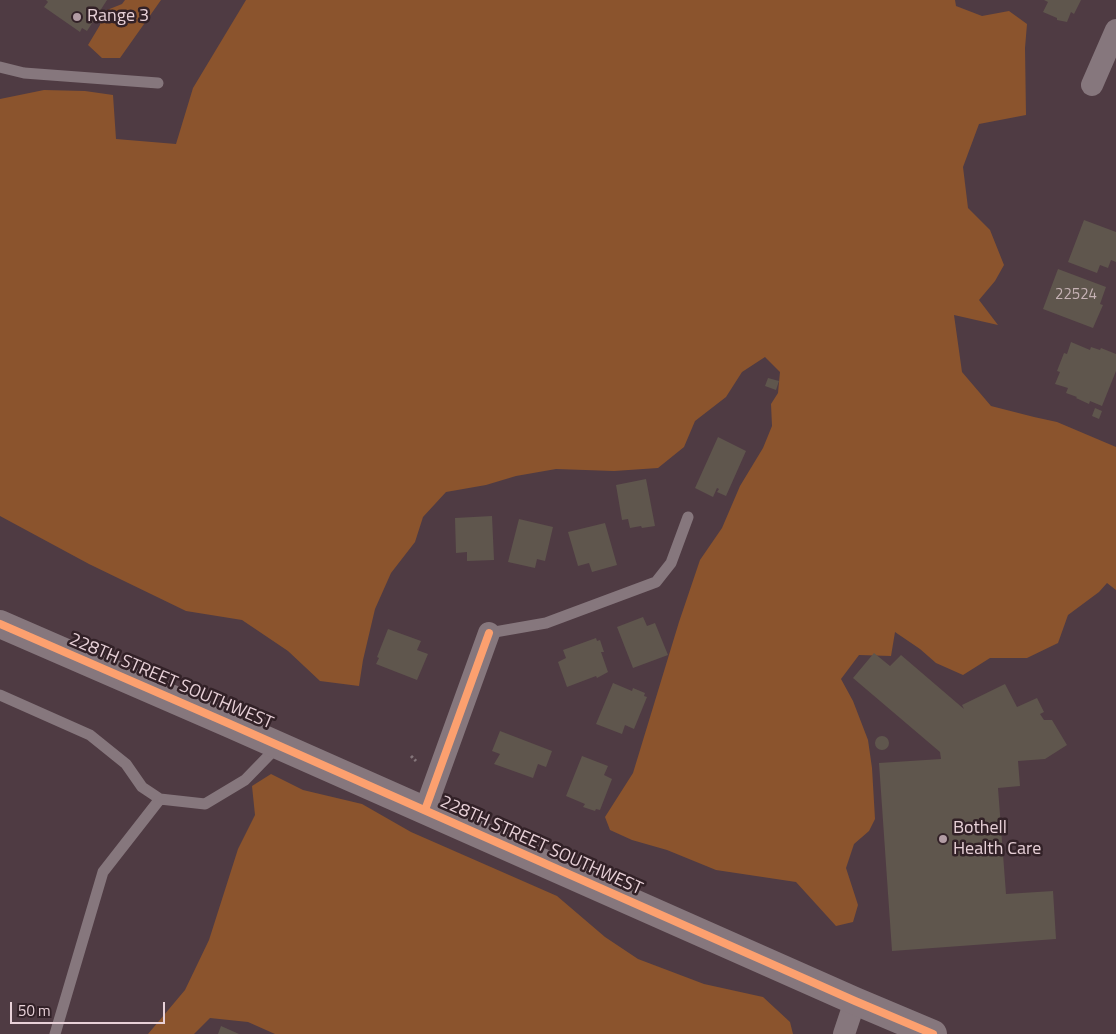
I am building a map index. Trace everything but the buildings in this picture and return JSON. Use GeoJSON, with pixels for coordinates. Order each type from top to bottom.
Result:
{"type":"FeatureCollection","features":[{"type":"Feature","properties":{"kind":"main road","name":"228TH STREET SOUTHWEST"},"geometry":{"type":"LineString","coordinates":[[0,624],[279,745],[854,1001],[933,1034]]}},
{"type":"Feature","properties":{"kind":"street"},"geometry":{"type":"LineString","coordinates":[[1092,85],[1116,30]]}},
{"type":"Feature","properties":{"kind":"street"},"geometry":{"type":"LineString","coordinates":[[425,810],[489,633]]}},
{"type":"Feature","properties":{"kind":"street"},"geometry":{"type":"LineString","coordinates":[[844,1034],[854,1001]]}},
{"type":"Feature","properties":{"kind":"lane"},"geometry":{"type":"LineString","coordinates":[[0,67],[24,73],[158,83]]}},
{"type":"Feature","properties":{"kind":"lane"},"geometry":{"type":"LineString","coordinates":[[489,633],[546,623],[656,582],[671,563],[688,517]]}},
{"type":"Feature","properties":{"kind":"lane"},"geometry":{"type":"LineString","coordinates":[[0,695],[90,735],[126,764],[142,787],[160,799],[205,804],[245,780],[279,745]]}},
{"type":"Feature","properties":{"kind":"lane"},"geometry":{"type":"LineString","coordinates":[[55,1034],[103,872],[160,799]]}},
{"type":"Feature","properties":{"kind":"path"},"geometry":{"type":"LineString","coordinates":[[411,756],[416,761]]}},
{"type":"Feature","properties":{"kind":"shaded area"},"geometry":{"type":"Polygon","coordinates":[[[125,0],[161,0],[120,58],[102,58],[88,45],[100,25],[102,12],[122,4],[125,0]]]}},
{"type":"Feature","properties":{"kind":"shaded area"},"geometry":{"type":"Polygon","coordinates":[[[246,0],[955,0],[956,6],[982,16],[1009,11],[1027,24],[1025,48],[1026,115],[979,124],[963,167],[968,208],[990,230],[1004,265],[995,281],[979,300],[998,325],[954,315],[962,372],[991,406],[1057,422],[1116,447],[1116,590],[1107,583],[1099,592],[1068,615],[1058,643],[1027,658],[990,658],[963,675],[936,663],[920,649],[895,632],[891,656],[859,655],[841,679],[853,701],[868,740],[872,768],[875,819],[869,831],[854,844],[846,868],[858,905],[853,922],[836,926],[796,882],[716,870],[667,850],[632,840],[610,830],[605,817],[633,773],[700,560],[722,528],[740,486],[763,448],[772,426],[771,404],[778,393],[780,372],[765,357],[742,372],[726,397],[695,421],[684,447],[658,468],[614,471],[556,469],[446,492],[423,517],[415,542],[391,573],[375,609],[359,686],[320,681],[288,651],[242,620],[186,611],[89,564],[0,516],[0,99],[44,90],[85,91],[113,95],[116,139],[176,144],[193,88],[246,0]]]}},
{"type":"Feature","properties":{"kind":"shaded area"},"geometry":{"type":"Polygon","coordinates":[[[271,774],[303,790],[362,804],[411,832],[557,896],[605,937],[638,959],[704,984],[763,997],[790,1022],[793,1034],[275,1034],[248,1022],[210,1018],[194,1034],[148,1034],[185,990],[209,940],[238,849],[255,815],[252,786],[271,774]]]}},
{"type":"Feature","properties":{"kind":"cycle path"},"geometry":{"type":"LineString","coordinates":[[0,624],[933,1034]]}},
{"type":"Feature","properties":{"kind":"cycle path"},"geometry":{"type":"LineString","coordinates":[[425,810],[489,633]]}},
{"type":"Feature","properties":{"kind":"place","name":"Range 3"},"geometry":{"type":"Point","coordinates":[77,17]}},
{"type":"Feature","properties":{"kind":"place","name":"Bothell Health Care"},"geometry":{"type":"Point","coordinates":[943,839]}}]}
